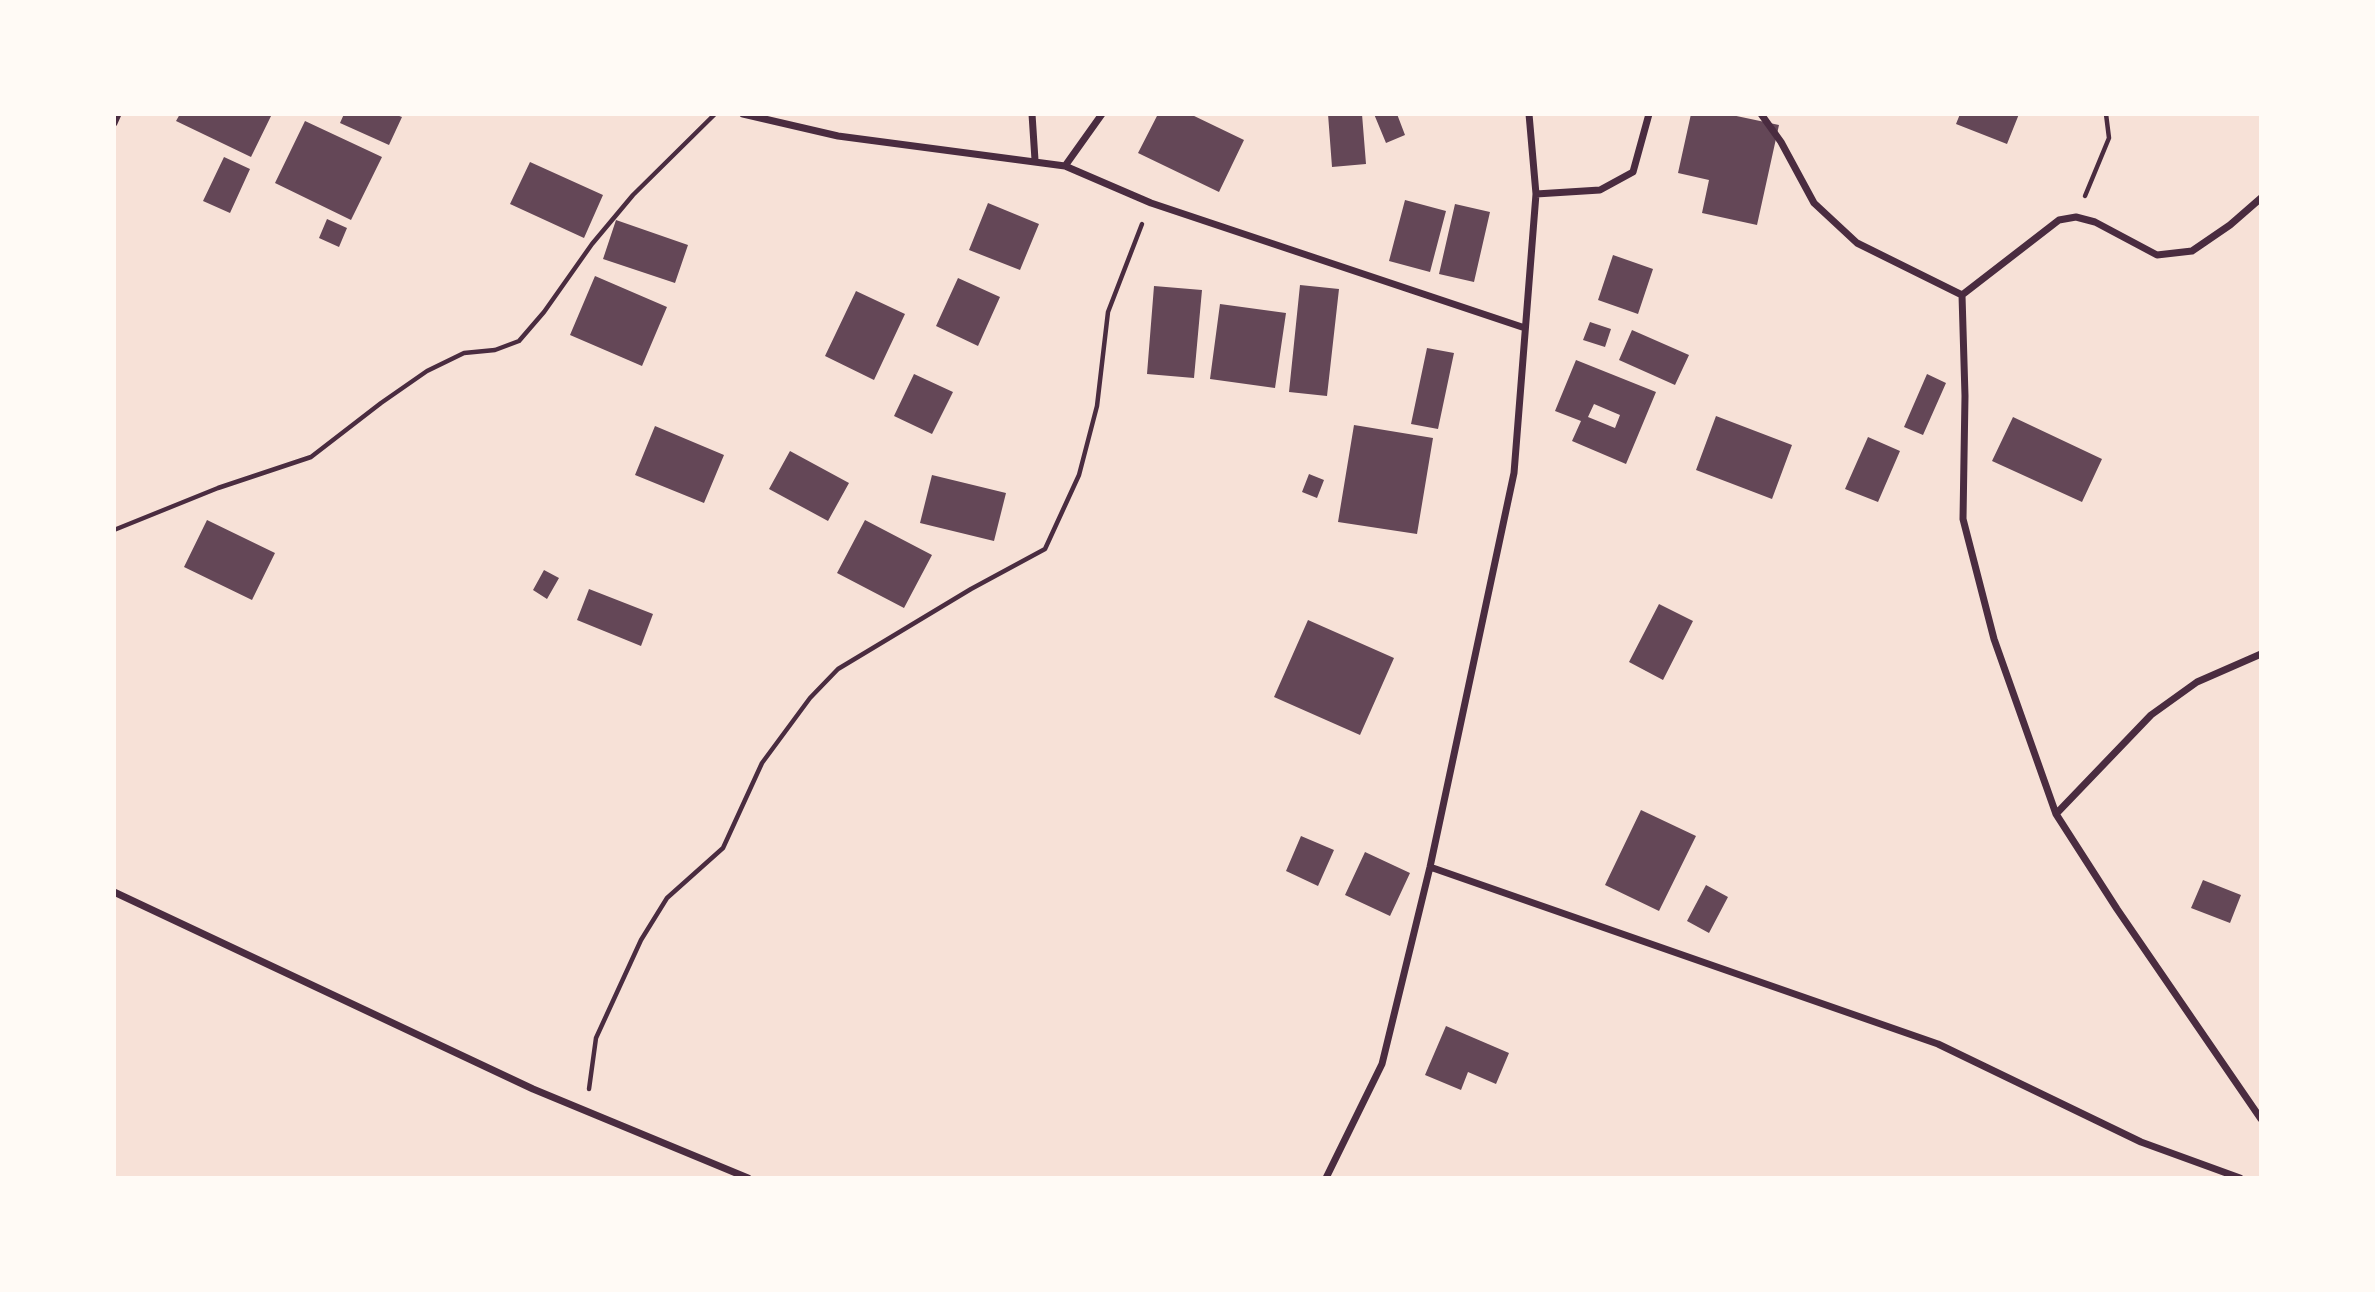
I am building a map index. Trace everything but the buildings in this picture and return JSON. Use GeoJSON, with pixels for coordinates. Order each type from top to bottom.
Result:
{"type":"FeatureCollection","features":[{"type":"Feature","properties":{"kind":"street"},"geometry":{"type":"LineString","coordinates":[[114,123],[118,114]]}},
{"type":"Feature","properties":{"kind":"street"},"geometry":{"type":"LineString","coordinates":[[743,114],[838,136],[1065,166],[1150,203],[1525,328]]}},
{"type":"Feature","properties":{"kind":"street"},"geometry":{"type":"LineString","coordinates":[[1032,114],[1035,160]]}},
{"type":"Feature","properties":{"kind":"street"},"geometry":{"type":"LineString","coordinates":[[1065,166],[1102,114]]}},
{"type":"Feature","properties":{"kind":"street"},"geometry":{"type":"LineString","coordinates":[[1326,1178],[1382,1064],[1430,867],[1514,473],[1536,194],[1529,114]]}},
{"type":"Feature","properties":{"kind":"street"},"geometry":{"type":"LineString","coordinates":[[1536,194],[1600,190],[1633,172],[1649,114]]}},
{"type":"Feature","properties":{"kind":"street"},"geometry":{"type":"LineString","coordinates":[[1761,114],[1781,142],[1814,203],[1857,243],[1962,295]]}},
{"type":"Feature","properties":{"kind":"street"},"geometry":{"type":"LineString","coordinates":[[1962,295],[2059,219],[2076,217],[2095,222],[2157,255],[2192,251],[2230,225],[2261,198]]}},
{"type":"Feature","properties":{"kind":"street"},"geometry":{"type":"LineString","coordinates":[[1962,295],[1965,396],[1963,519],[1994,639],[2056,814],[2117,909],[2261,1119]]}},
{"type":"Feature","properties":{"kind":"street"},"geometry":{"type":"LineString","coordinates":[[2056,814],[2151,715],[2197,682],[2261,654]]}},
{"type":"Feature","properties":{"kind":"street"},"geometry":{"type":"LineString","coordinates":[[1430,867],[1938,1044],[2141,1142],[2240,1178]]}},
{"type":"Feature","properties":{"kind":"street"},"geometry":{"type":"LineString","coordinates":[[114,892],[533,1088],[748,1178]]}},
{"type":"Feature","properties":{"kind":"path"},"geometry":{"type":"LineString","coordinates":[[114,530],[218,488],[311,457],[427,372],[464,353],[495,349],[519,341],[544,312],[592,244],[633,195],[715,114]]}},
{"type":"Feature","properties":{"kind":"path"},"geometry":{"type":"LineString","coordinates":[[2076,217],[2109,138],[2106,114]]}},
{"type":"Feature","properties":{"kind":"path"},"geometry":{"type":"LineString","coordinates":[[586,1111],[596,1038],[641,940],[667,898],[723,848],[762,763],[810,698],[838,668],[971,589],[1045,549],[1079,475],[1097,406],[1108,312],[1150,203]]}}]}
